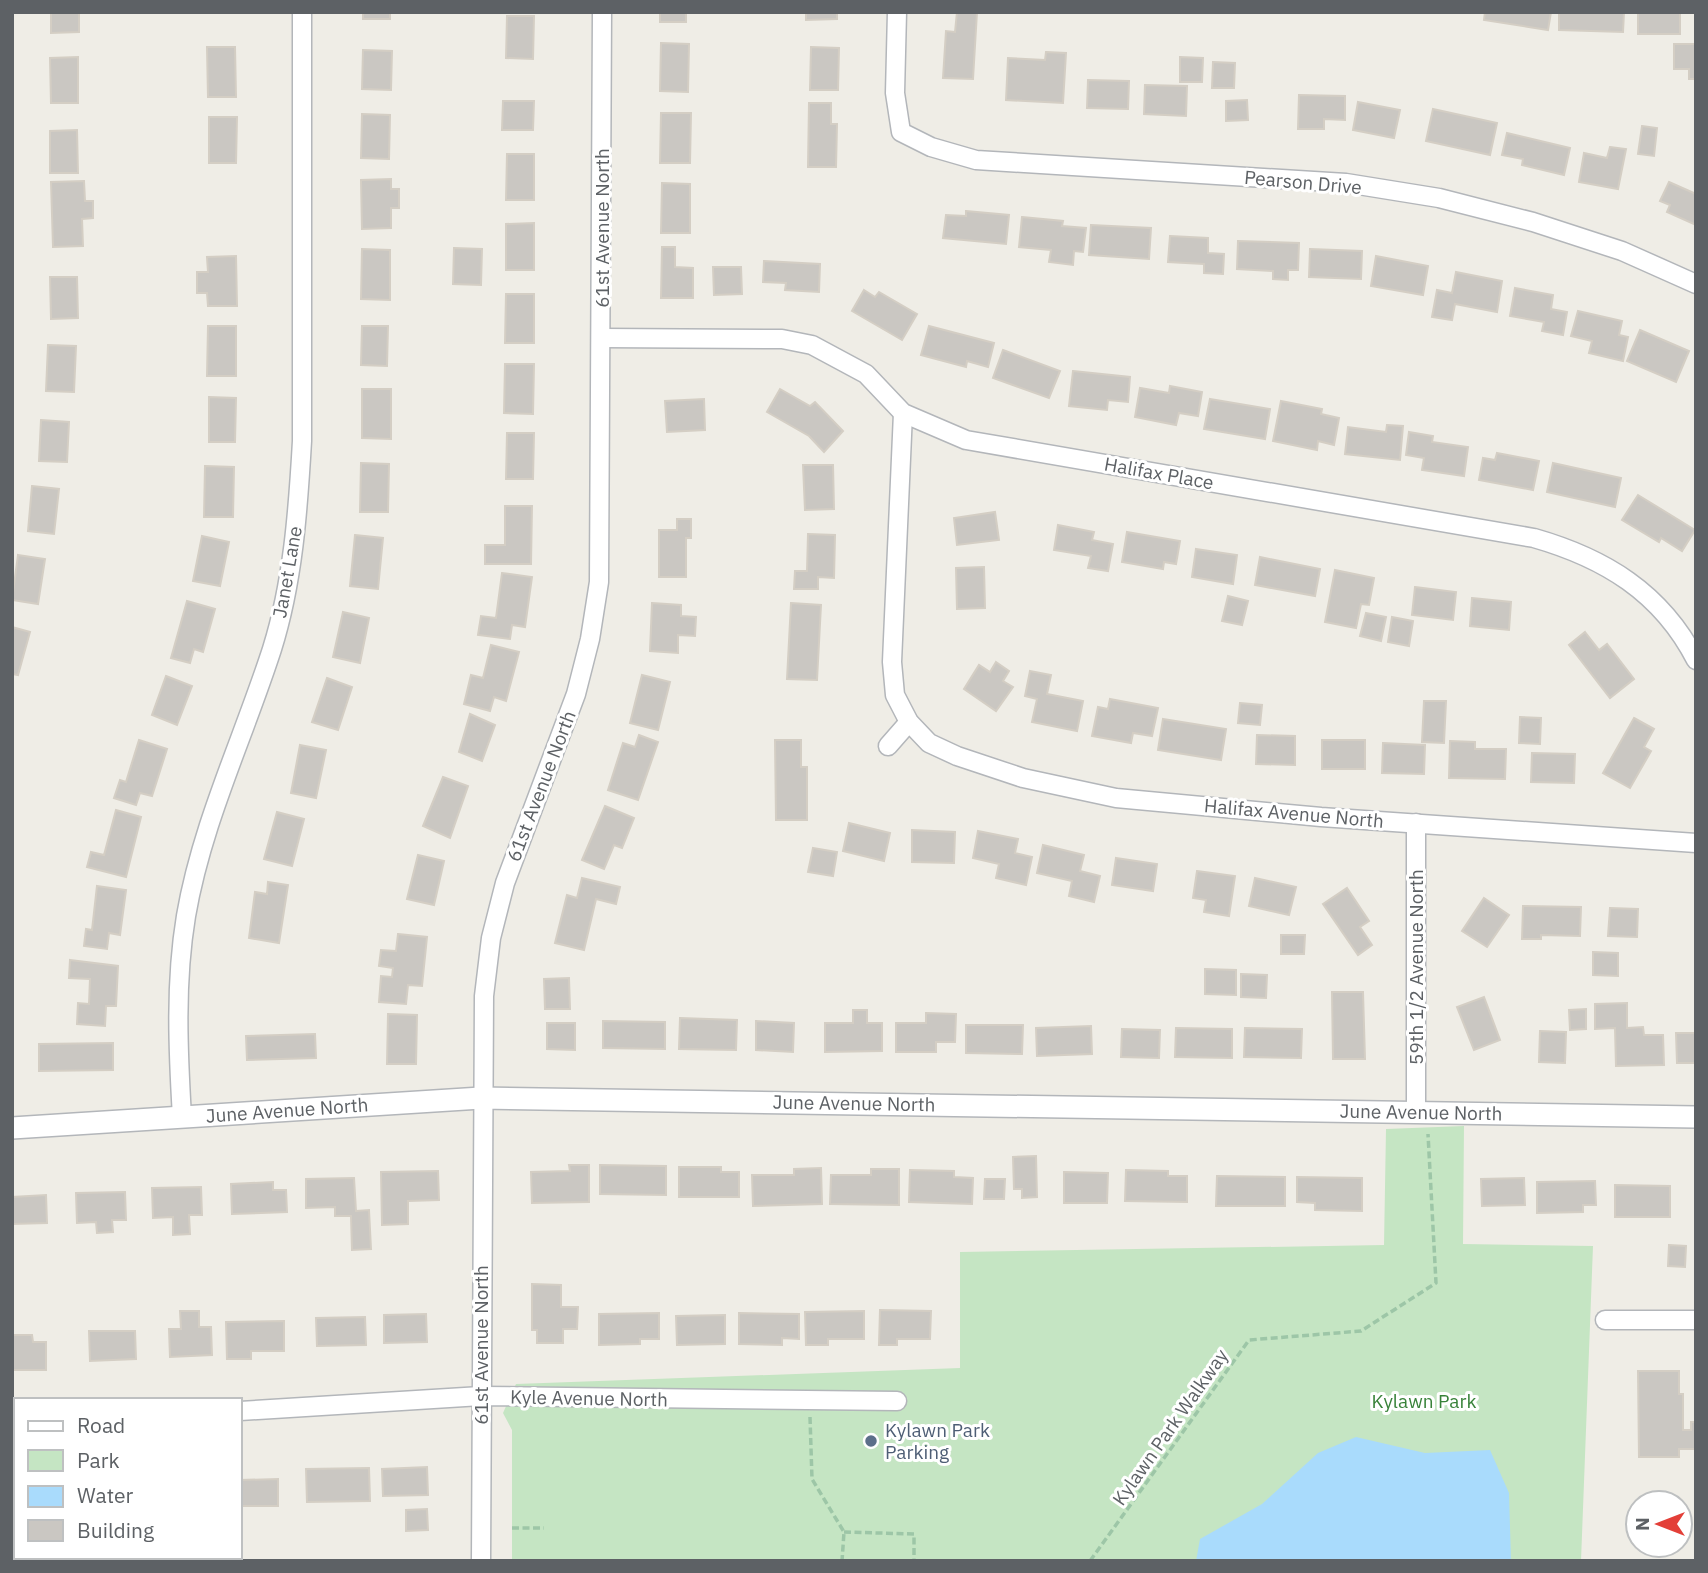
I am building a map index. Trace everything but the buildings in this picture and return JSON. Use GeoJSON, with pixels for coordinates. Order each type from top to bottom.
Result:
{"type":"FeatureCollection","features":[{"type":"Feature","properties":{"kind":"street","name":"Janet Lane"},"geometry":{"type":"LineString","coordinates":[[182,1117],[178,994],[186,916],[203,841],[273,646],[289,578],[298,510],[302,441],[302,12]]}},
{"type":"Feature","properties":{"kind":"street","name":"61st Avenue North"},"geometry":{"type":"LineString","coordinates":[[481,1561],[481,1098],[484,996],[491,939],[505,883],[576,694],[597,593],[602,523],[602,12]]}},
{"type":"Feature","properties":{"kind":"street","name":"Pearson Drive"},"geometry":{"type":"LineString","coordinates":[[897,12],[895,93],[901,132],[931,147],[976,160],[1346,183],[1439,198],[1533,222],[1622,251],[1696,284]]}},
{"type":"Feature","properties":{"kind":"street","name":"Halifax Place"},"geometry":{"type":"LineString","coordinates":[[602,338],[782,340],[812,345],[866,374],[903,413],[966,440],[1534,538],[1578,551],[1618,573],[1654,602],[1684,637],[1696,660]]}},
{"type":"Feature","properties":{"kind":"street","name":"Halifax Avenue North"},"geometry":{"type":"LineString","coordinates":[[903,413],[892,662],[895,695],[909,722],[929,743],[957,756],[1023,778],[1116,798],[1696,843]]}},
{"type":"Feature","properties":{"kind":"street"},"geometry":{"type":"LineString","coordinates":[[888,746],[909,722]]}},
{"type":"Feature","properties":{"kind":"street","name":"59th 1/2 Avenue North"},"geometry":{"type":"LineString","coordinates":[[1416,823],[1420,1111]]}},
{"type":"Feature","properties":{"kind":"street","name":"June Avenue North"},"geometry":{"type":"LineString","coordinates":[[12,1128],[481,1098],[1696,1117]]}},
{"type":"Feature","properties":{"kind":"street"},"geometry":{"type":"LineString","coordinates":[[1605,1320],[1696,1320]]}},
{"type":"Feature","properties":{"kind":"street","name":"Kyle Avenue North"},"geometry":{"type":"LineString","coordinates":[[242,1410],[481,1396],[897,1401]]}},
{"type":"Feature","properties":{"kind":"path","name":"Kylawn Park Walkway"},"geometry":{"type":"LineString","coordinates":[[1090,1561],[1249,1340],[1361,1332],[1436,1283],[1428,1136],[1420,1111]]}},
{"type":"Feature","properties":{"kind":"path"},"geometry":{"type":"LineString","coordinates":[[810,1401],[812,1479],[844,1532],[842,1561]]}},
{"type":"Feature","properties":{"kind":"path"},"geometry":{"type":"LineString","coordinates":[[512,1528],[544,1528]]}},
{"type":"Feature","properties":{"kind":"path"},"geometry":{"type":"LineString","coordinates":[[844,1532],[914,1534],[914,1561]]}},
{"type":"Feature","properties":{"kind":"green space","name":"Kylawn Park"},"geometry":{"type":"Polygon","coordinates":[[[1464,1126],[1463,1244],[1593,1246],[1581,1561],[512,1561],[512,1430],[503,1413],[516,1384],[960,1368],[960,1252],[1384,1245],[1386,1129],[1464,1126]]]}},
{"type":"Feature","properties":{"kind":"water"},"geometry":{"type":"Polygon","coordinates":[[[1356,1437],[1425,1453],[1490,1450],[1509,1493],[1511,1561],[1196,1561],[1200,1539],[1262,1504],[1318,1453],[1356,1437]]]}},
{"type":"Feature","properties":{"kind":"place","name":"Kylawn Park Parking"},"geometry":{"type":"Point","coordinates":[871,1441]}}]}
